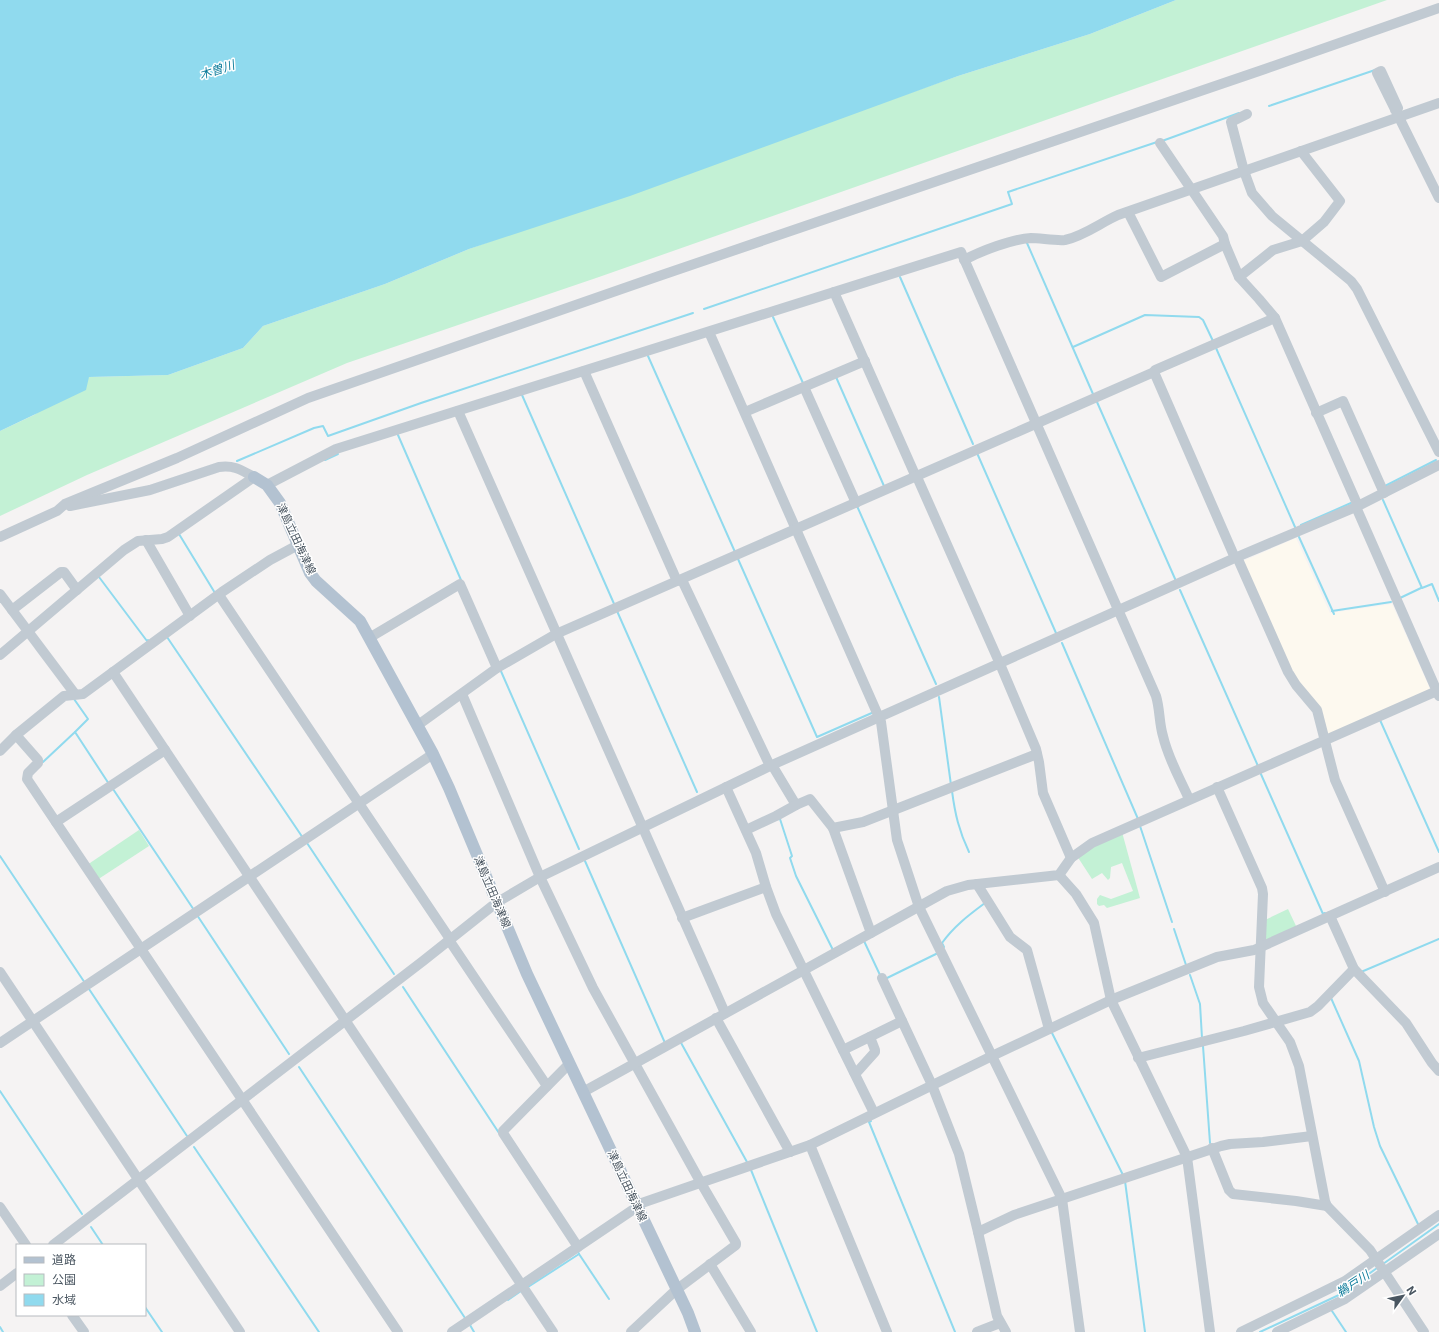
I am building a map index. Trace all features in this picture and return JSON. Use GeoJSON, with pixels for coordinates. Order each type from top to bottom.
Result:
{"type":"FeatureCollection","features":[{"type":"Feature","properties":{"kind":"main road","name":"津島立田海津線"},"geometry":{"type":"LineString","coordinates":[[254,478],[267,485],[280,503],[310,573],[316,581],[360,621],[433,754],[449,788],[527,974],[688,1313],[695,1332]]}},
{"type":"Feature","properties":{"kind":"street"},"geometry":{"type":"LineString","coordinates":[[0,537],[57,511],[65,504],[177,458],[308,398],[658,276],[1265,69],[1439,8]]}},
{"type":"Feature","properties":{"kind":"street"},"geometry":{"type":"LineString","coordinates":[[1378,72],[1381,71],[1398,108],[1398,114],[1439,198]]}},
{"type":"Feature","properties":{"kind":"street"},"geometry":{"type":"LineString","coordinates":[[964,260],[973,255],[1019,239],[1063,240],[1077,236],[1106,220],[1190,188],[1301,151],[1398,114],[1439,103]]}},
{"type":"Feature","properties":{"kind":"street"},"geometry":{"type":"LineString","coordinates":[[1247,114],[1231,122],[1244,171],[1252,193],[1272,216],[1351,281],[1357,289],[1439,452]]}},
{"type":"Feature","properties":{"kind":"street"},"geometry":{"type":"LineString","coordinates":[[1398,114],[1439,188]]}},
{"type":"Feature","properties":{"kind":"street"},"geometry":{"type":"LineString","coordinates":[[583,1092],[947,891],[968,885],[1059,875],[1071,858],[1092,843],[1326,739],[1438,692],[1274,318],[1239,277],[1223,236],[1160,143]]}},
{"type":"Feature","properties":{"kind":"street"},"geometry":{"type":"LineString","coordinates":[[1239,277],[1273,250],[1302,241],[1324,222],[1340,201],[1301,151]]}},
{"type":"Feature","properties":{"kind":"street"},"geometry":{"type":"LineString","coordinates":[[1128,212],[1161,277],[1225,244]]}},
{"type":"Feature","properties":{"kind":"street"},"geometry":{"type":"LineString","coordinates":[[267,485],[336,450],[961,252],[1035,424],[1156,696],[1162,735],[1189,799]]}},
{"type":"Feature","properties":{"kind":"street"},"geometry":{"type":"LineString","coordinates":[[834,292],[1000,664],[1037,754],[1043,793],[1071,858]]}},
{"type":"Feature","properties":{"kind":"street"},"geometry":{"type":"LineString","coordinates":[[418,725],[496,668],[556,634],[916,477],[1274,318]]}},
{"type":"Feature","properties":{"kind":"street"},"geometry":{"type":"LineString","coordinates":[[709,332],[881,722],[897,840],[919,907],[1062,1199],[1080,1332]]}},
{"type":"Feature","properties":{"kind":"street"},"geometry":{"type":"LineString","coordinates":[[745,412],[865,361]]}},
{"type":"Feature","properties":{"kind":"street"},"geometry":{"type":"LineString","coordinates":[[584,371],[679,581],[771,765],[796,805]]}},
{"type":"Feature","properties":{"kind":"street"},"geometry":{"type":"LineString","coordinates":[[1154,372],[1288,672],[1296,685],[1317,710],[1326,739],[1335,780],[1385,892]]}},
{"type":"Feature","properties":{"kind":"street"},"geometry":{"type":"LineString","coordinates":[[804,387],[856,503]]}},
{"type":"Feature","properties":{"kind":"street"},"geometry":{"type":"LineString","coordinates":[[1316,413],[1343,401],[1384,493]]}},
{"type":"Feature","properties":{"kind":"street"},"geometry":{"type":"LineString","coordinates":[[458,411],[682,918],[720,1016],[790,1152]]}},
{"type":"Feature","properties":{"kind":"street"},"geometry":{"type":"LineString","coordinates":[[55,1244],[423,962],[496,903],[540,877],[771,765],[1236,558],[1357,506],[1439,465]]}},
{"type":"Feature","properties":{"kind":"street"},"geometry":{"type":"LineString","coordinates":[[0,655],[124,550],[138,541],[168,537],[254,478],[240,469],[230,466],[219,467],[150,490],[84,504],[71,506],[65,504]]}},
{"type":"Feature","properties":{"kind":"street"},"geometry":{"type":"LineString","coordinates":[[146,540],[190,616]]}},
{"type":"Feature","properties":{"kind":"street"},"geometry":{"type":"LineString","coordinates":[[0,750],[64,696],[84,694],[219,595],[270,560],[298,545]]}},
{"type":"Feature","properties":{"kind":"street"},"geometry":{"type":"LineString","coordinates":[[12,610],[61,572],[64,572],[77,590]]}},
{"type":"Feature","properties":{"kind":"street"},"geometry":{"type":"LineString","coordinates":[[369,638],[460,584],[496,668]]}},
{"type":"Feature","properties":{"kind":"street"},"geometry":{"type":"LineString","coordinates":[[0,594],[75,694]]}},
{"type":"Feature","properties":{"kind":"street"},"geometry":{"type":"LineString","coordinates":[[219,595],[547,1086]]}},
{"type":"Feature","properties":{"kind":"street"},"geometry":{"type":"LineString","coordinates":[[113,672],[553,1332]]}},
{"type":"Feature","properties":{"kind":"street"},"geometry":{"type":"LineString","coordinates":[[462,694],[540,877],[593,988],[736,1243],[736,1245],[676,1290],[631,1332]]}},
{"type":"Feature","properties":{"kind":"street"},"geometry":{"type":"LineString","coordinates":[[16,735],[38,760],[38,763],[28,773],[27,779],[398,1332]]}},
{"type":"Feature","properties":{"kind":"street"},"geometry":{"type":"LineString","coordinates":[[56,822],[165,750]]}},
{"type":"Feature","properties":{"kind":"street"},"geometry":{"type":"LineString","coordinates":[[0,1043],[433,754]]}},
{"type":"Feature","properties":{"kind":"street"},"geometry":{"type":"LineString","coordinates":[[834,828],[864,822],[1037,754]]}},
{"type":"Feature","properties":{"kind":"street"},"geometry":{"type":"LineString","coordinates":[[726,786],[756,853],[776,914],[874,1113]]}},
{"type":"Feature","properties":{"kind":"street"},"geometry":{"type":"LineString","coordinates":[[1217,787],[1262,888],[1262,947],[1259,987],[1263,1003],[1290,1042],[1299,1066],[1324,1201],[1327,1206],[1370,1250],[1424,1332]]}},
{"type":"Feature","properties":{"kind":"street"},"geometry":{"type":"LineString","coordinates":[[746,830],[810,799],[834,828],[872,933]]}},
{"type":"Feature","properties":{"kind":"street"},"geometry":{"type":"LineString","coordinates":[[452,1332],[637,1206],[810,1145],[1111,1000],[1217,957],[1262,947],[1439,867]]}},
{"type":"Feature","properties":{"kind":"street"},"geometry":{"type":"LineString","coordinates":[[1059,875],[1076,894],[1094,923],[1111,1000],[1187,1157],[1210,1332]]}},
{"type":"Feature","properties":{"kind":"street"},"geometry":{"type":"LineString","coordinates":[[977,884],[1010,937],[1026,950],[1049,1029]]}},
{"type":"Feature","properties":{"kind":"street"},"geometry":{"type":"LineString","coordinates":[[682,918],[766,887]]}},
{"type":"Feature","properties":{"kind":"street"},"geometry":{"type":"LineString","coordinates":[[1330,916],[1354,968],[1406,1023],[1432,1063],[1439,1071]]}},
{"type":"Feature","properties":{"kind":"street"},"geometry":{"type":"LineString","coordinates":[[1138,1058],[1276,1022],[1313,1010],[1354,968]]}},
{"type":"Feature","properties":{"kind":"street"},"geometry":{"type":"LineString","coordinates":[[0,972],[240,1332]]}},
{"type":"Feature","properties":{"kind":"street"},"geometry":{"type":"LineString","coordinates":[[882,978],[932,1085],[959,1154],[997,1316],[1006,1332]]}},
{"type":"Feature","properties":{"kind":"street"},"geometry":{"type":"LineString","coordinates":[[843,1050],[902,1021]]}},
{"type":"Feature","properties":{"kind":"street"},"geometry":{"type":"LineString","coordinates":[[854,1072],[858,1071],[876,1050],[870,1037]]}},
{"type":"Feature","properties":{"kind":"street"},"geometry":{"type":"LineString","coordinates":[[569,1064],[503,1131],[503,1133],[578,1247]]}},
{"type":"Feature","properties":{"kind":"street"},"geometry":{"type":"LineString","coordinates":[[978,1232],[1014,1215],[1212,1148],[1230,1144],[1263,1142],[1312,1136]]}},
{"type":"Feature","properties":{"kind":"street"},"geometry":{"type":"LineString","coordinates":[[810,1145],[887,1332]]}},
{"type":"Feature","properties":{"kind":"street"},"geometry":{"type":"LineString","coordinates":[[1212,1148],[1229,1190],[1233,1194],[1296,1201],[1323,1207],[1327,1206]]}},
{"type":"Feature","properties":{"kind":"street"},"geometry":{"type":"LineString","coordinates":[[0,1207],[25,1244]]}},
{"type":"Feature","properties":{"kind":"street"},"geometry":{"type":"LineString","coordinates":[[1241,1332],[1336,1286],[1439,1215]]}},
{"type":"Feature","properties":{"kind":"street"},"geometry":{"type":"LineString","coordinates":[[1277,1332],[1345,1300],[1384,1271],[1439,1234]]}},
{"type":"Feature","properties":{"kind":"street"},"geometry":{"type":"LineString","coordinates":[[710,1264],[751,1332]]}},
{"type":"Feature","properties":{"kind":"street"},"geometry":{"type":"LineString","coordinates":[[0,1286],[16,1274]]}},
{"type":"Feature","properties":{"kind":"street"},"geometry":{"type":"LineString","coordinates":[[73,1316],[84,1332]]}},
{"type":"Feature","properties":{"kind":"street"},"geometry":{"type":"LineString","coordinates":[[977,1332],[1000,1323]]}},
{"type":"Feature","properties":{"kind":"shaded area"},"geometry":{"type":"Polygon","coordinates":[[[1296,538],[1330,613],[1392,604],[1430,689],[1327,736],[1298,685],[1241,562],[1296,538]]]}},
{"type":"Feature","properties":{"kind":"green space"},"geometry":{"type":"Polygon","coordinates":[[[1176,0],[1387,0],[599,277],[347,363],[87,475],[0,516],[0,431],[34,415],[89,377],[168,375],[243,348],[263,326],[385,284],[469,249],[958,76],[1090,34],[1176,0]]]}},
{"type":"Feature","properties":{"kind":"green space"},"geometry":{"type":"Polygon","coordinates":[[[139,830],[149,846],[97,880],[87,865],[139,830]]]}},
{"type":"Feature","properties":{"kind":"green space"},"geometry":{"type":"Polygon","coordinates":[[[1122,832],[1140,898],[1107,908],[1104,905],[1099,906],[1097,904],[1097,899],[1100,895],[1111,899],[1133,891],[1122,863],[1111,867],[1110,878],[1108,880],[1102,873],[1092,879],[1077,856],[1122,832]]]}},
{"type":"Feature","properties":{"kind":"green space"},"geometry":{"type":"Polygon","coordinates":[[[1288,909],[1297,928],[1264,942],[1265,920],[1288,909]]]}},
{"type":"Feature","properties":{"kind":"water","name":"木曽川"},"geometry":{"type":"Polygon","coordinates":[[[0,0],[1176,0],[1090,34],[958,76],[630,196],[469,249],[385,284],[263,326],[243,348],[168,375],[89,377],[86,390],[0,431],[0,0]]]}},
{"type":"Feature","properties":{"kind":"waterway"},"geometry":{"type":"LineString","coordinates":[[1269,106],[1375,70]]}},
{"type":"Feature","properties":{"kind":"waterway"},"geometry":{"type":"LineString","coordinates":[[1162,141],[1239,113]]}},
{"type":"Feature","properties":{"kind":"waterway"},"geometry":{"type":"LineString","coordinates":[[704,309],[1012,204],[1008,192],[1157,142]]}},
{"type":"Feature","properties":{"kind":"waterway"},"geometry":{"type":"LineString","coordinates":[[1027,243],[1093,394]]}},
{"type":"Feature","properties":{"kind":"waterway"},"geometry":{"type":"LineString","coordinates":[[900,277],[973,444]]}},
{"type":"Feature","properties":{"kind":"waterway"},"geometry":{"type":"LineString","coordinates":[[237,461],[314,428],[323,426],[328,436],[421,403],[693,313]]}},
{"type":"Feature","properties":{"kind":"waterway"},"geometry":{"type":"LineString","coordinates":[[1073,347],[1145,315],[1199,317],[1203,320],[1213,341]]}},
{"type":"Feature","properties":{"kind":"waterway"},"geometry":{"type":"LineString","coordinates":[[773,317],[803,383]]}},
{"type":"Feature","properties":{"kind":"waterway"},"geometry":{"type":"LineString","coordinates":[[1216,348],[1295,527]]}},
{"type":"Feature","properties":{"kind":"waterway"},"geometry":{"type":"LineString","coordinates":[[648,356],[735,552]]}},
{"type":"Feature","properties":{"kind":"waterway"},"geometry":{"type":"LineString","coordinates":[[836,377],[884,486]]}},
{"type":"Feature","properties":{"kind":"waterway"},"geometry":{"type":"LineString","coordinates":[[522,395],[615,606]]}},
{"type":"Feature","properties":{"kind":"waterway"},"geometry":{"type":"LineString","coordinates":[[1097,402],[1176,581]]}},
{"type":"Feature","properties":{"kind":"waterway"},"geometry":{"type":"LineString","coordinates":[[398,435],[461,580]]}},
{"type":"Feature","properties":{"kind":"waterway"},"geometry":{"type":"LineString","coordinates":[[977,453],[1056,633]]}},
{"type":"Feature","properties":{"kind":"waterway"},"geometry":{"type":"LineString","coordinates":[[325,460],[338,454]]}},
{"type":"Feature","properties":{"kind":"waterway"},"geometry":{"type":"LineString","coordinates":[[1385,486],[1436,460]]}},
{"type":"Feature","properties":{"kind":"waterway"},"geometry":{"type":"LineString","coordinates":[[1383,500],[1422,588],[1432,584],[1439,601]]}},
{"type":"Feature","properties":{"kind":"waterway"},"geometry":{"type":"LineString","coordinates":[[1301,525],[1351,503]]}},
{"type":"Feature","properties":{"kind":"waterway"},"geometry":{"type":"LineString","coordinates":[[857,506],[936,684]]}},
{"type":"Feature","properties":{"kind":"waterway"},"geometry":{"type":"LineString","coordinates":[[179,534],[215,593]]}},
{"type":"Feature","properties":{"kind":"waterway"},"geometry":{"type":"LineString","coordinates":[[1299,537],[1334,614]]}},
{"type":"Feature","properties":{"kind":"waterway"},"geometry":{"type":"LineString","coordinates":[[738,559],[817,737],[874,712]]}},
{"type":"Feature","properties":{"kind":"waterway"},"geometry":{"type":"LineString","coordinates":[[99,577],[147,641],[148,640]]}},
{"type":"Feature","properties":{"kind":"waterway"},"geometry":{"type":"LineString","coordinates":[[1400,598],[1421,588]]}},
{"type":"Feature","properties":{"kind":"waterway"},"geometry":{"type":"LineString","coordinates":[[1180,590],[1258,766]]}},
{"type":"Feature","properties":{"kind":"waterway"},"geometry":{"type":"LineString","coordinates":[[1332,611],[1391,602]]}},
{"type":"Feature","properties":{"kind":"waterway"},"geometry":{"type":"LineString","coordinates":[[617,611],[697,792]]}},
{"type":"Feature","properties":{"kind":"waterway"},"geometry":{"type":"LineString","coordinates":[[167,637],[303,838]]}},
{"type":"Feature","properties":{"kind":"waterway"},"geometry":{"type":"LineString","coordinates":[[1062,643],[1138,819]]}},
{"type":"Feature","properties":{"kind":"waterway"},"geometry":{"type":"LineString","coordinates":[[500,669],[579,849]]}},
{"type":"Feature","properties":{"kind":"waterway"},"geometry":{"type":"LineString","coordinates":[[939,697],[951,785]]}},
{"type":"Feature","properties":{"kind":"waterway"},"geometry":{"type":"LineString","coordinates":[[74,699],[88,719],[75,732],[109,784]]}},
{"type":"Feature","properties":{"kind":"waterway"},"geometry":{"type":"LineString","coordinates":[[1380,720],[1439,852]]}},
{"type":"Feature","properties":{"kind":"waterway"},"geometry":{"type":"LineString","coordinates":[[41,760],[43,762],[75,732]]}},
{"type":"Feature","properties":{"kind":"waterway"},"geometry":{"type":"LineString","coordinates":[[1260,772],[1323,914],[1325,913]]}},
{"type":"Feature","properties":{"kind":"waterway"},"geometry":{"type":"LineString","coordinates":[[113,789],[194,910]]}},
{"type":"Feature","properties":{"kind":"waterway"},"geometry":{"type":"LineString","coordinates":[[952,791],[958,822],[969,852]]}},
{"type":"Feature","properties":{"kind":"waterway"},"geometry":{"type":"LineString","coordinates":[[780,819],[792,856],[790,858],[796,876],[833,950]]}},
{"type":"Feature","properties":{"kind":"waterway"},"geometry":{"type":"LineString","coordinates":[[1140,826],[1172,922]]}},
{"type":"Feature","properties":{"kind":"waterway"},"geometry":{"type":"LineString","coordinates":[[307,843],[394,974]]}},
{"type":"Feature","properties":{"kind":"waterway"},"geometry":{"type":"LineString","coordinates":[[0,856],[85,983]]}},
{"type":"Feature","properties":{"kind":"waterway"},"geometry":{"type":"LineString","coordinates":[[585,861],[665,1043]]}},
{"type":"Feature","properties":{"kind":"waterway"},"geometry":{"type":"LineString","coordinates":[[944,947],[942,943],[952,931],[985,903]]}},
{"type":"Feature","properties":{"kind":"waterway"},"geometry":{"type":"LineString","coordinates":[[197,915],[289,1054]]}},
{"type":"Feature","properties":{"kind":"waterway"},"geometry":{"type":"LineString","coordinates":[[1174,929],[1186,965]]}},
{"type":"Feature","properties":{"kind":"waterway"},"geometry":{"type":"LineString","coordinates":[[1361,972],[1439,939]]}},
{"type":"Feature","properties":{"kind":"waterway"},"geometry":{"type":"LineString","coordinates":[[864,941],[880,975]]}},
{"type":"Feature","properties":{"kind":"waterway"},"geometry":{"type":"LineString","coordinates":[[885,979],[938,953]]}},
{"type":"Feature","properties":{"kind":"waterway"},"geometry":{"type":"LineString","coordinates":[[1190,975],[1200,1004],[1202,1038]]}},
{"type":"Feature","properties":{"kind":"waterway"},"geometry":{"type":"LineString","coordinates":[[403,987],[499,1133]]}},
{"type":"Feature","properties":{"kind":"waterway"},"geometry":{"type":"LineString","coordinates":[[89,989],[187,1136]]}},
{"type":"Feature","properties":{"kind":"waterway"},"geometry":{"type":"LineString","coordinates":[[1332,997],[1331,998],[1359,1061],[1374,1127],[1380,1146],[1418,1224]]}},
{"type":"Feature","properties":{"kind":"waterway"},"geometry":{"type":"LineString","coordinates":[[1052,1033],[1123,1175]]}},
{"type":"Feature","properties":{"kind":"waterway"},"geometry":{"type":"LineString","coordinates":[[680,1041],[747,1162]]}},
{"type":"Feature","properties":{"kind":"waterway"},"geometry":{"type":"LineString","coordinates":[[1203,1046],[1210,1143]]}},
{"type":"Feature","properties":{"kind":"waterway"},"geometry":{"type":"LineString","coordinates":[[299,1067],[465,1318]]}},
{"type":"Feature","properties":{"kind":"waterway"},"geometry":{"type":"LineString","coordinates":[[0,1091],[82,1214]]}},
{"type":"Feature","properties":{"kind":"waterway"},"geometry":{"type":"LineString","coordinates":[[871,1121],[869,1122],[955,1332]]}},
{"type":"Feature","properties":{"kind":"waterway"},"geometry":{"type":"LineString","coordinates":[[194,1147],[319,1332]]}},
{"type":"Feature","properties":{"kind":"waterway"},"geometry":{"type":"LineString","coordinates":[[751,1170],[817,1332]]}},
{"type":"Feature","properties":{"kind":"waterway"},"geometry":{"type":"LineString","coordinates":[[1125,1181],[1145,1332]]}},
{"type":"Feature","properties":{"kind":"waterway","name":"鵜戸川"},"geometry":{"type":"LineString","coordinates":[[1383,1264],[1439,1224]]}},
{"type":"Feature","properties":{"kind":"waterway"},"geometry":{"type":"LineString","coordinates":[[91,1227],[102,1244]]}},
{"type":"Feature","properties":{"kind":"waterway"},"geometry":{"type":"LineString","coordinates":[[528,1287],[579,1254],[578,1252]]}},
{"type":"Feature","properties":{"kind":"waterway"},"geometry":{"type":"LineString","coordinates":[[579,1254],[609,1299]]}},
{"type":"Feature","properties":{"kind":"waterway","name":"鵜戸川"},"geometry":{"type":"LineString","coordinates":[[1260,1332],[1341,1294],[1377,1268]]}},
{"type":"Feature","properties":{"kind":"waterway"},"geometry":{"type":"LineString","coordinates":[[508,1300],[521,1291]]}},
{"type":"Feature","properties":{"kind":"waterway"},"geometry":{"type":"LineString","coordinates":[[146,1308],[162,1332]]}},
{"type":"Feature","properties":{"kind":"waterway"},"geometry":{"type":"LineString","coordinates":[[1332,1311],[1346,1332]]}},
{"type":"Feature","properties":{"kind":"waterway"},"geometry":{"type":"LineString","coordinates":[[471,1324],[470,1325],[474,1332]]}},
{"type":"Feature","properties":{"kind":"waterway"},"geometry":{"type":"LineString","coordinates":[[0,1327],[3,1332]]}}]}
